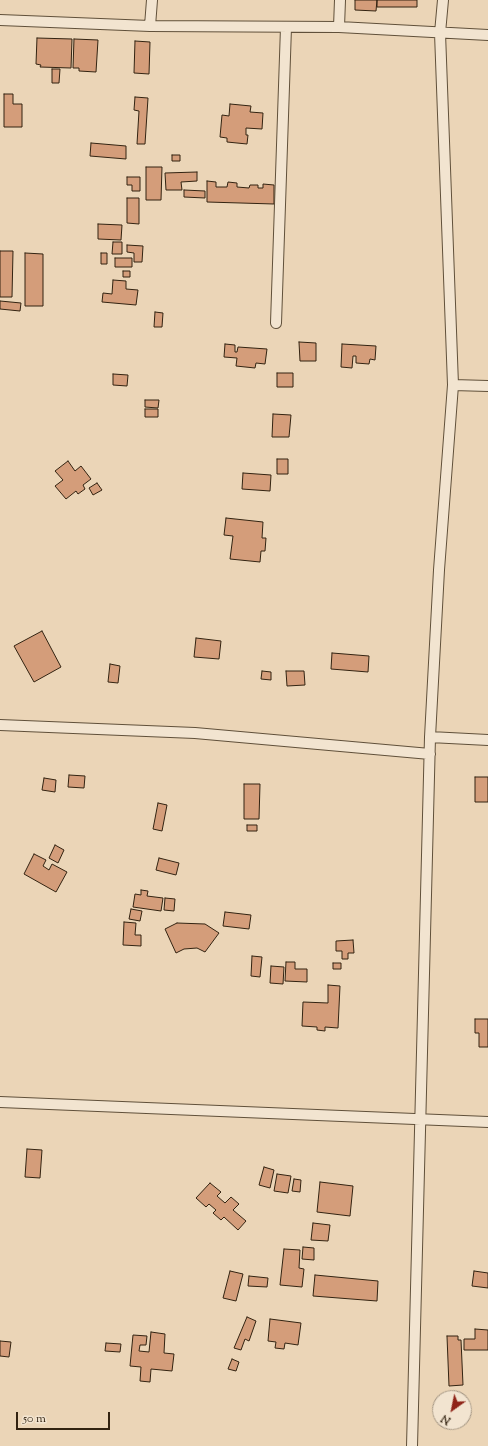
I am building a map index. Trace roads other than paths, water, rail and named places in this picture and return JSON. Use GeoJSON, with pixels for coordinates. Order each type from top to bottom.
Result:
{"type":"FeatureCollection","features":[{"type":"Feature","properties":{"kind":"street"},"geometry":{"type":"LineString","coordinates":[[150,26],[152,0]]}},
{"type":"Feature","properties":{"kind":"street"},"geometry":{"type":"LineString","coordinates":[[339,27],[340,0]]}},
{"type":"Feature","properties":{"kind":"street"},"geometry":{"type":"LineString","coordinates":[[412,1446],[430,736],[439,570],[453,385],[440,33],[443,0]]}},
{"type":"Feature","properties":{"kind":"street"},"geometry":{"type":"LineString","coordinates":[[0,20],[150,26],[339,27],[488,35]]}},
{"type":"Feature","properties":{"kind":"street"},"geometry":{"type":"LineString","coordinates":[[276,323],[286,27]]}},
{"type":"Feature","properties":{"kind":"street"},"geometry":{"type":"LineString","coordinates":[[453,385],[488,386]]}},
{"type":"Feature","properties":{"kind":"street"},"geometry":{"type":"LineString","coordinates":[[0,725],[195,733],[430,754]]}},
{"type":"Feature","properties":{"kind":"street"},"geometry":{"type":"LineString","coordinates":[[430,736],[488,740]]}},
{"type":"Feature","properties":{"kind":"street"},"geometry":{"type":"LineString","coordinates":[[0,1102],[488,1122]]}}]}
